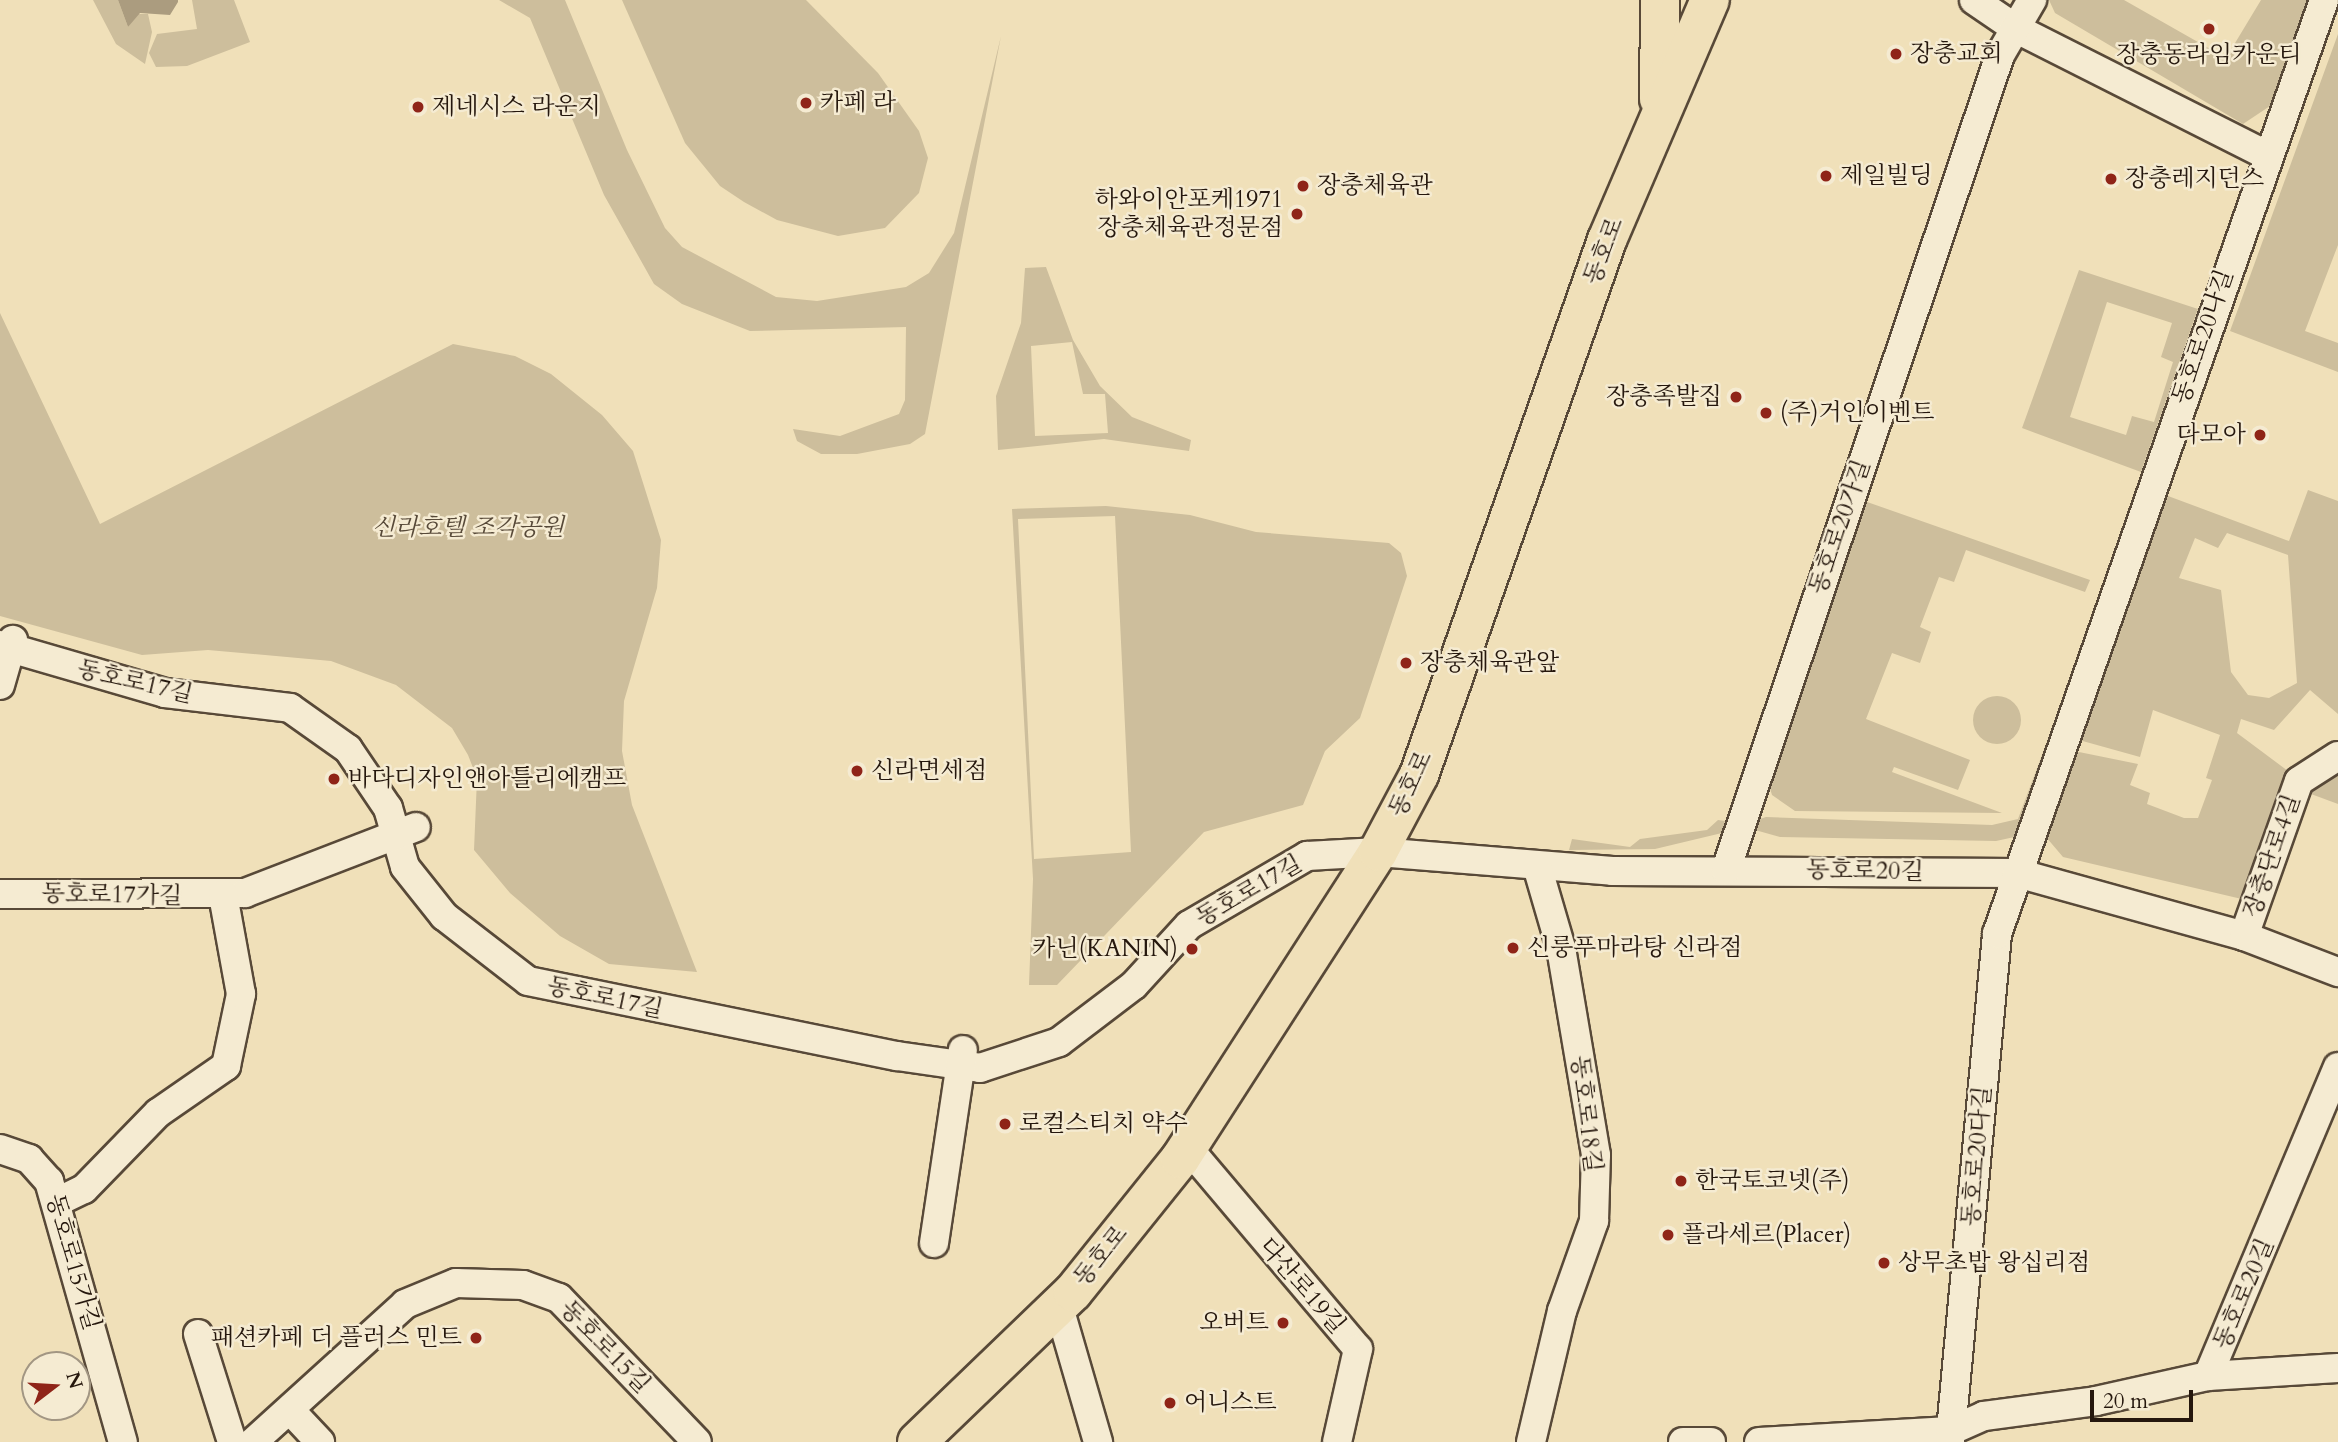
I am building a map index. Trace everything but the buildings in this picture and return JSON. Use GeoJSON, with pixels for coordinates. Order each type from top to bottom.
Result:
{"type":"FeatureCollection","features":[{"type":"Feature","properties":{"kind":"main road","name":"동호로"},"geometry":{"type":"LineString","coordinates":[[917,1442],[1058,1304],[1188,1148],[1378,852],[1419,775],[1607,240],[1659,117],[1660,0]]}},
{"type":"Feature","properties":{"kind":"main road"},"geometry":{"type":"LineString","coordinates":[[1659,117],[1710,0]]}},
{"type":"Feature","properties":{"kind":"street"},"geometry":{"type":"LineString","coordinates":[[1974,0],[2015,28],[2266,155]]}},
{"type":"Feature","properties":{"kind":"street","name":"동호로20가길"},"geometry":{"type":"LineString","coordinates":[[1726,870],[2015,28],[2032,0]]}},
{"type":"Feature","properties":{"kind":"street","name":"동호로20나길"},"geometry":{"type":"LineString","coordinates":[[2017,873],[2266,155],[2324,0]]}},
{"type":"Feature","properties":{"kind":"street","name":"동호로17길"},"geometry":{"type":"LineString","coordinates":[[0,685],[8,645],[165,694],[290,708],[348,749],[406,832],[405,867],[444,915],[528,981],[586,998],[961,1057],[979,1068],[1059,1042],[1134,985],[1189,925],[1307,856],[1378,852]]}},
{"type":"Feature","properties":{"kind":"street","name":"장충단로4길"},"geometry":{"type":"LineString","coordinates":[[2244,936],[2299,781],[2338,756]]}},
{"type":"Feature","properties":{"kind":"street","name":"동호로17가길"},"geometry":{"type":"LineString","coordinates":[[0,894],[245,893],[406,832]]}},
{"type":"Feature","properties":{"kind":"street","name":"동호로20길"},"geometry":{"type":"LineString","coordinates":[[1378,852],[1537,866],[2017,873],[2244,936],[2338,972]]}},
{"type":"Feature","properties":{"kind":"street","name":"동호로18길"},"geometry":{"type":"LineString","coordinates":[[1531,1442],[1563,1311],[1594,1221],[1596,1155],[1561,948],[1537,866]]}},
{"type":"Feature","properties":{"kind":"street","name":"동호로20다길"},"geometry":{"type":"LineString","coordinates":[[1950,1436],[1997,934],[2017,873]]}},
{"type":"Feature","properties":{"kind":"street"},"geometry":{"type":"LineString","coordinates":[[57,1202],[84,1189],[158,1113],[226,1066],[241,993],[223,895]]}},
{"type":"Feature","properties":{"kind":"street"},"geometry":{"type":"LineString","coordinates":[[934,1243],[961,1057]]}},
{"type":"Feature","properties":{"kind":"street","name":"동호로20길"},"geometry":{"type":"LineString","coordinates":[[2208,1376],[2332,1096],[2338,1067]]}},
{"type":"Feature","properties":{"kind":"street","name":"다산로19길"},"geometry":{"type":"LineString","coordinates":[[1188,1148],[1358,1349],[1337,1442]]}},
{"type":"Feature","properties":{"kind":"street","name":"동호로15가길"},"geometry":{"type":"LineString","coordinates":[[0,1149],[29,1159],[49,1181],[123,1442]]}},
{"type":"Feature","properties":{"kind":"street","name":"동호로15길"},"geometry":{"type":"LineString","coordinates":[[253,1442],[405,1304],[456,1283],[523,1285],[559,1298],[697,1442]]}},
{"type":"Feature","properties":{"kind":"street"},"geometry":{"type":"LineString","coordinates":[[1058,1304],[1098,1442]]}},
{"type":"Feature","properties":{"kind":"street"},"geometry":{"type":"LineString","coordinates":[[198,1334],[232,1442]]}},
{"type":"Feature","properties":{"kind":"street"},"geometry":{"type":"LineString","coordinates":[[1759,1442],[1950,1436],[1984,1416],[2096,1401],[2208,1376],[2338,1368]]}},
{"type":"Feature","properties":{"kind":"street"},"geometry":{"type":"LineString","coordinates":[[290,1410],[320,1442]]}},
{"type":"Feature","properties":{"kind":"street"},"geometry":{"type":"LineString","coordinates":[[1683,1442],[1711,1442]]}},
{"type":"Feature","properties":{"kind":"green space"},"geometry":{"type":"Polygon","coordinates":[[[93,0],[118,0],[128,27],[136,14],[148,14],[152,32],[145,64],[116,44],[93,0]]]}},
{"type":"Feature","properties":{"kind":"green space"},"geometry":{"type":"Polygon","coordinates":[[[192,0],[234,0],[250,42],[187,66],[156,67],[149,53],[157,34],[197,29],[192,0]]]}},
{"type":"Feature","properties":{"kind":"green space"},"geometry":{"type":"Polygon","coordinates":[[[499,0],[565,0],[627,150],[665,228],[682,247],[776,297],[817,301],[906,287],[929,273],[954,233],[1001,36],[925,434],[910,444],[857,454],[821,454],[797,441],[793,429],[840,436],[899,414],[905,400],[906,327],[750,331],[682,304],[654,284],[604,195],[530,18],[499,0]]]}},
{"type":"Feature","properties":{"kind":"green space"},"geometry":{"type":"Polygon","coordinates":[[[622,0],[806,0],[878,73],[919,131],[928,158],[919,193],[885,228],[838,236],[777,220],[744,202],[720,186],[685,143],[622,0]]]}},
{"type":"Feature","properties":{"kind":"green space"},"geometry":{"type":"Polygon","coordinates":[[[2049,0],[2124,0],[2226,58],[2261,0],[2323,0],[2270,106],[2243,124],[2055,13],[2049,0]]]}},
{"type":"Feature","properties":{"kind":"green space"},"geometry":{"type":"Polygon","coordinates":[[[2338,34],[2338,245],[2305,331],[2338,343],[2338,372],[2230,331],[2338,34]]]}},
{"type":"Feature","properties":{"kind":"green space"},"geometry":{"type":"Polygon","coordinates":[[[1046,267],[1073,340],[1100,386],[1132,417],[1191,440],[1189,451],[1104,439],[998,450],[996,396],[1021,323],[1025,268],[1046,267]],[[1072,342],[1031,346],[1035,436],[1108,433],[1105,394],[1083,394],[1072,342]]]}},
{"type":"Feature","properties":{"kind":"green space"},"geometry":{"type":"Polygon","coordinates":[[[2079,270],[2198,309],[2141,472],[2022,428],[2079,270]],[[2107,302],[2070,417],[2126,435],[2132,416],[2154,422],[2173,362],[2161,357],[2172,323],[2107,302]]]}},
{"type":"Feature","properties":{"kind":"green space","name":"신라호텔 조각공원"},"geometry":{"type":"Polygon","coordinates":[[[0,313],[100,524],[453,344],[515,356],[551,374],[602,415],[633,451],[661,540],[657,588],[624,701],[622,751],[632,805],[697,972],[609,964],[560,936],[510,893],[474,850],[477,778],[468,755],[452,728],[396,685],[331,661],[208,650],[142,655],[0,616],[0,313]]]}},
{"type":"Feature","properties":{"kind":"green space"},"geometry":{"type":"Polygon","coordinates":[[[2308,490],[2338,501],[2338,714],[2310,690],[2274,730],[2241,719],[2237,733],[2296,777],[2246,900],[2063,857],[2046,837],[2064,765],[2079,752],[2138,764],[2130,785],[2150,793],[2147,804],[2184,818],[2198,818],[2212,780],[2206,778],[2220,735],[2153,710],[2140,757],[2079,740],[2160,493],[2289,541],[2308,490]],[[2227,533],[2218,548],[2195,538],[2179,578],[2221,590],[2231,672],[2248,695],[2269,698],[2297,683],[2288,555],[2227,533]]]}},
{"type":"Feature","properties":{"kind":"green space"},"geometry":{"type":"Polygon","coordinates":[[[1850,496],[2090,580],[2085,592],[1966,550],[1954,582],[1939,577],[1920,627],[1931,632],[1920,663],[1892,653],[1866,719],[1970,760],[1958,790],[1894,767],[1892,772],[2002,813],[1795,811],[1772,795],[1769,785],[1850,496]]]}},
{"type":"Feature","properties":{"kind":"green space"},"geometry":{"type":"Polygon","coordinates":[[[1106,506],[1190,515],[1256,532],[1389,543],[1401,553],[1407,576],[1360,718],[1325,751],[1303,805],[1204,832],[1057,985],[1029,985],[1033,879],[1012,509],[1106,506]],[[1115,516],[1018,519],[1034,859],[1131,852],[1115,516]]]}},
{"type":"Feature","properties":{"kind":"green space"},"geometry":{"type":"Polygon","coordinates":[[[2084,643],[2019,836],[1996,841],[1780,837],[1755,830],[1757,820],[1766,817],[1992,825],[2018,819],[2084,643]]]}},
{"type":"Feature","properties":{"kind":"green space"},"geometry":{"type":"Polygon","coordinates":[[[1997,696],[2014,703],[2021,720],[2014,737],[1997,744],[1980,737],[1973,720],[1980,703],[1997,696]]]}},
{"type":"Feature","properties":{"kind":"green space"},"geometry":{"type":"Polygon","coordinates":[[[2338,761],[2338,804],[2311,794],[2320,773],[2338,761]]]}},
{"type":"Feature","properties":{"kind":"green space"},"geometry":{"type":"Polygon","coordinates":[[[1718,820],[1725,821],[1722,833],[1655,849],[1569,850],[1572,839],[1630,847],[1640,839],[1707,830],[1718,820]]]}},
{"type":"Feature","properties":{"kind":"shaded area"},"geometry":{"type":"Polygon","coordinates":[[[118,0],[178,2],[170,15],[140,13],[128,27],[118,0]]]}},
{"type":"Feature","properties":{"kind":"place","name":"장충동라임카운티"},"geometry":{"type":"Point","coordinates":[2209,29]}},
{"type":"Feature","properties":{"kind":"place","name":"장충교회"},"geometry":{"type":"Point","coordinates":[1896,54]}},
{"type":"Feature","properties":{"kind":"place","name":"카페 라"},"geometry":{"type":"Point","coordinates":[806,103]}},
{"type":"Feature","properties":{"kind":"place","name":"제네시스 라운지"},"geometry":{"type":"Point","coordinates":[418,107]}},
{"type":"Feature","properties":{"kind":"place","name":"제일빌딩"},"geometry":{"type":"Point","coordinates":[1826,176]}},
{"type":"Feature","properties":{"kind":"place","name":"장충레지던스"},"geometry":{"type":"Point","coordinates":[2111,179]}},
{"type":"Feature","properties":{"kind":"place","name":"장충체육관"},"geometry":{"type":"Point","coordinates":[1303,186]}},
{"type":"Feature","properties":{"kind":"place","name":"하와이안포케1971 장충체육관정문점"},"geometry":{"type":"Point","coordinates":[1297,214]}},
{"type":"Feature","properties":{"kind":"place","name":"장충족발집"},"geometry":{"type":"Point","coordinates":[1736,397]}},
{"type":"Feature","properties":{"kind":"place","name":"(주)거인이벤트"},"geometry":{"type":"Point","coordinates":[1766,413]}},
{"type":"Feature","properties":{"kind":"place","name":"다모아"},"geometry":{"type":"Point","coordinates":[2260,435]}},
{"type":"Feature","properties":{"kind":"place","name":"장충체육관앞"},"geometry":{"type":"Point","coordinates":[1406,663]}},
{"type":"Feature","properties":{"kind":"place","name":"신라면세점"},"geometry":{"type":"Point","coordinates":[857,771]}},
{"type":"Feature","properties":{"kind":"place","name":"바다디자인앤아틀리에캠프"},"geometry":{"type":"Point","coordinates":[334,779]}},
{"type":"Feature","properties":{"kind":"place","name":"신룽푸마라탕 신라점"},"geometry":{"type":"Point","coordinates":[1513,948]}},
{"type":"Feature","properties":{"kind":"place","name":"카닌(KANIN)"},"geometry":{"type":"Point","coordinates":[1192,949]}},
{"type":"Feature","properties":{"kind":"place","name":"로컬스티치 약수"},"geometry":{"type":"Point","coordinates":[1005,1124]}},
{"type":"Feature","properties":{"kind":"place","name":"한국토코넷(주)"},"geometry":{"type":"Point","coordinates":[1681,1181]}},
{"type":"Feature","properties":{"kind":"place","name":"플라세르(Placer)"},"geometry":{"type":"Point","coordinates":[1668,1235]}},
{"type":"Feature","properties":{"kind":"place","name":"상무초밥 왕십리점"},"geometry":{"type":"Point","coordinates":[1884,1263]}},
{"type":"Feature","properties":{"kind":"place","name":"오버트"},"geometry":{"type":"Point","coordinates":[1283,1323]}},
{"type":"Feature","properties":{"kind":"place","name":"패션카페 더 플러스 민트"},"geometry":{"type":"Point","coordinates":[476,1338]}},
{"type":"Feature","properties":{"kind":"place","name":"어니스트"},"geometry":{"type":"Point","coordinates":[1170,1403]}}]}
